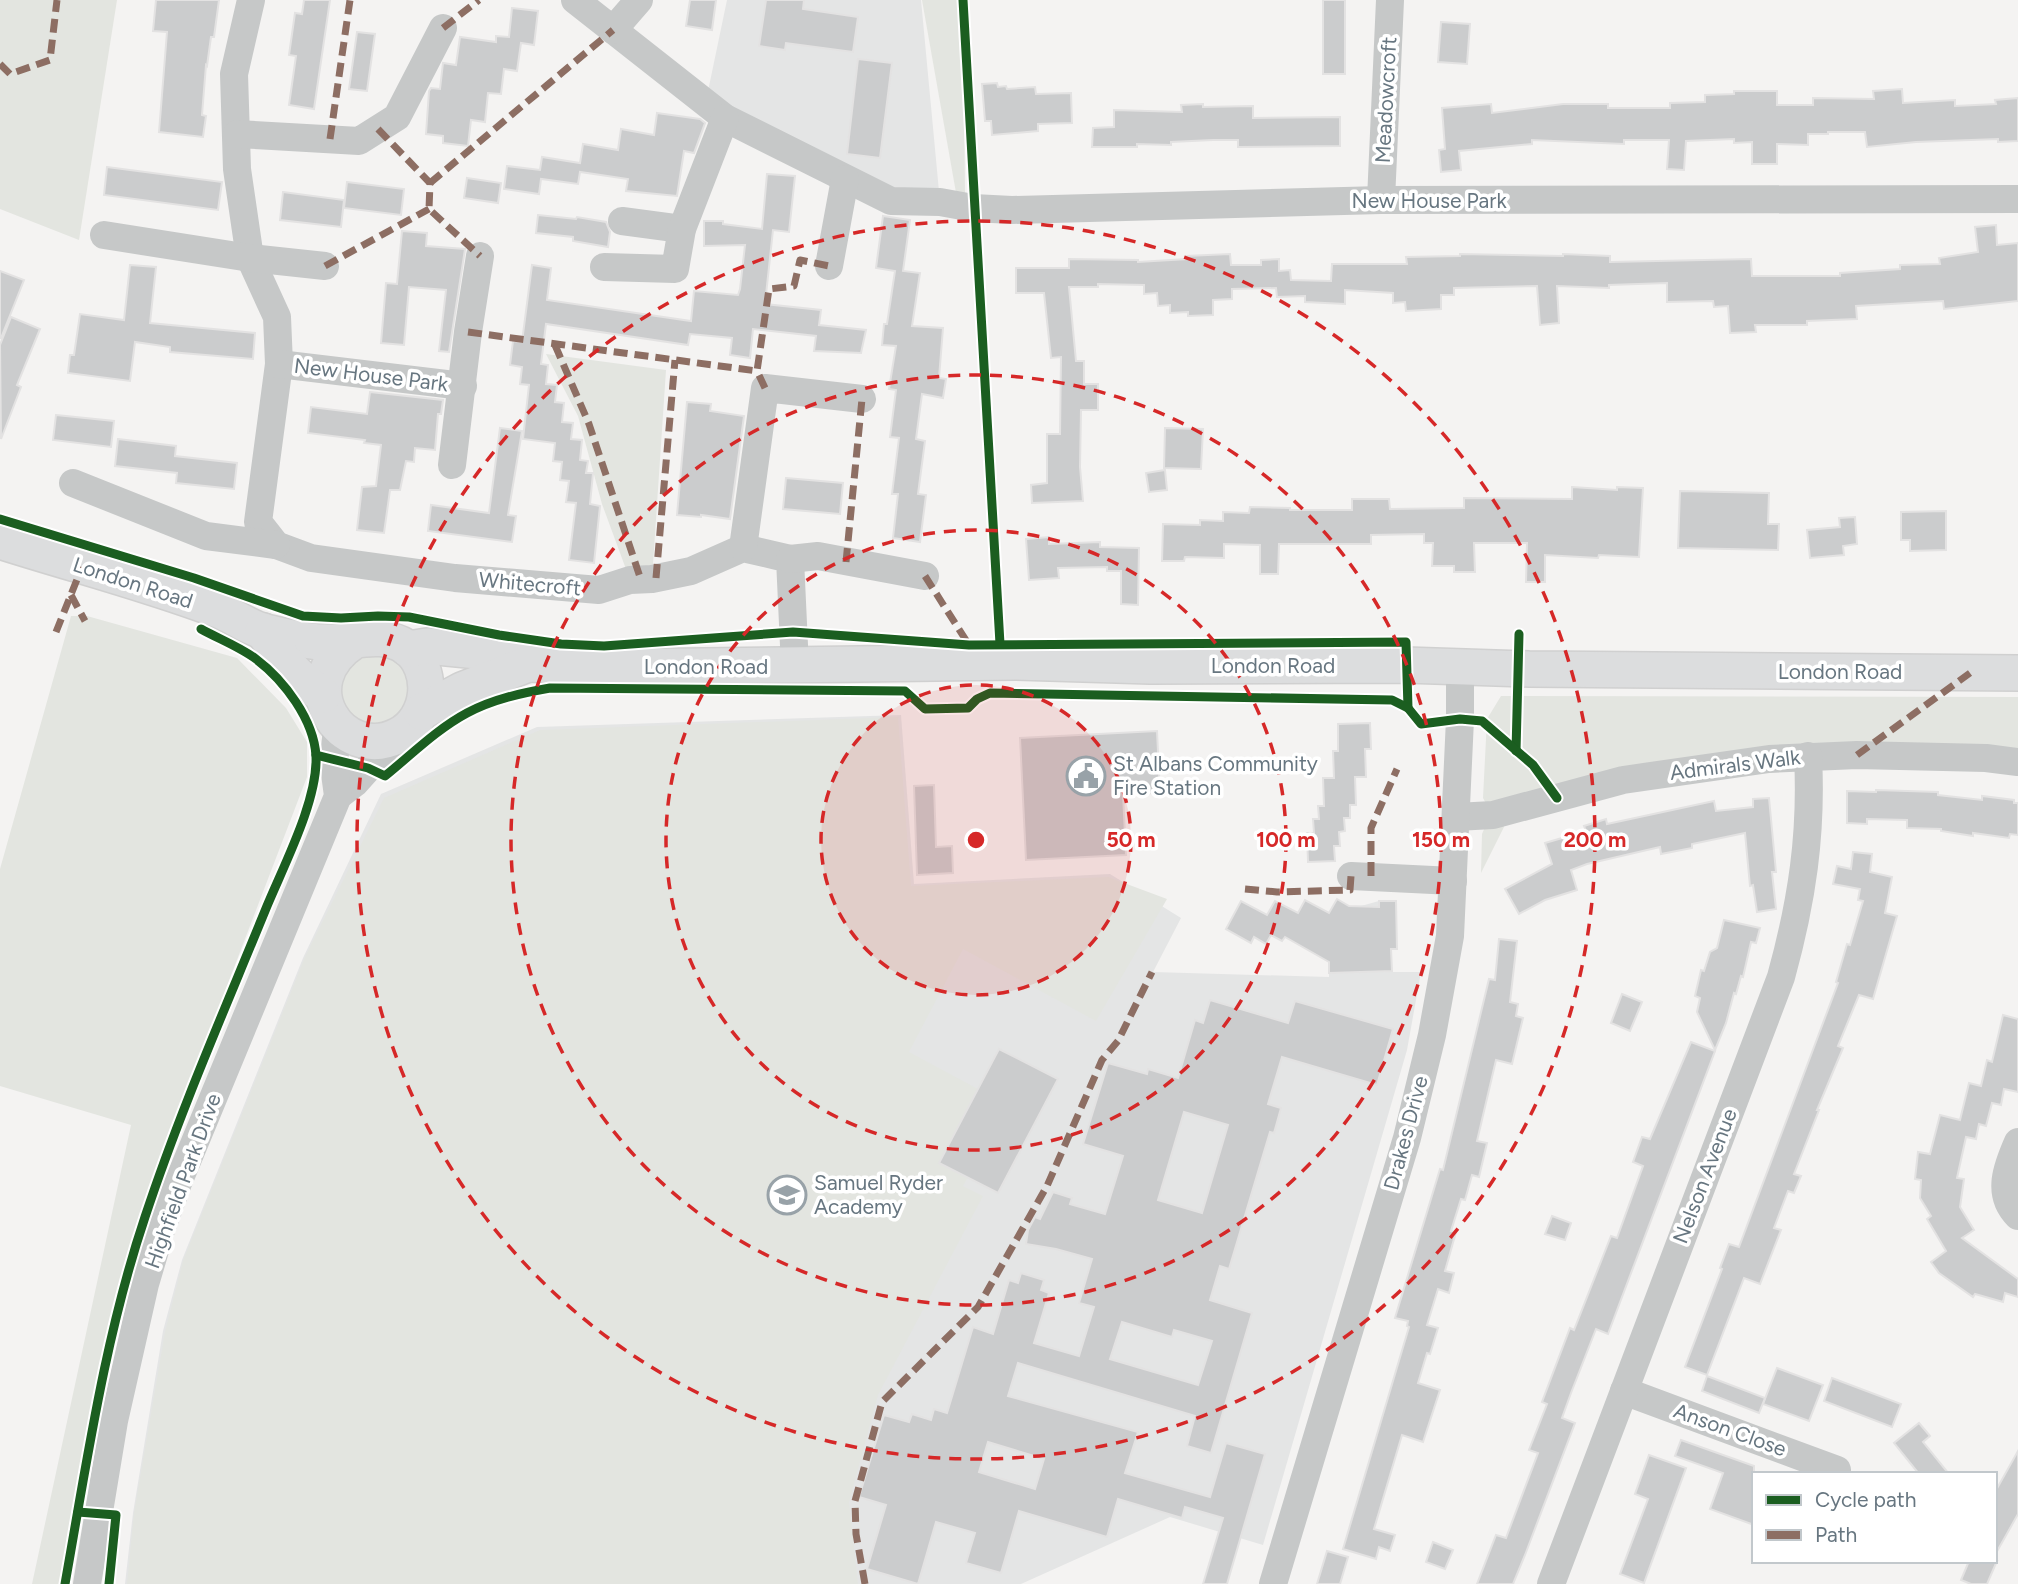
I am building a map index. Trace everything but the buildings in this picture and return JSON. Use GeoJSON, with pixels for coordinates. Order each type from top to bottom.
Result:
{"type":"FeatureCollection","features":[{"type":"Feature","properties":{"kind":"main road","name":"London Road"},"geometry":{"type":"LineString","coordinates":[[0,541],[219,610],[263,631],[323,642],[373,637],[392,640],[408,649],[427,646],[498,653],[528,664],[795,667],[1015,662],[1163,666],[1405,665],[1460,668],[2018,673]]}},
{"type":"Feature","properties":{"kind":"main road"},"geometry":{"type":"LineString","coordinates":[[263,631],[278,655],[302,682],[323,695]]}},
{"type":"Feature","properties":{"kind":"main road"},"geometry":{"type":"LineString","coordinates":[[354,641],[339,651],[324,678],[323,695],[328,713],[338,726],[351,736],[369,741],[397,736]]}},
{"type":"Feature","properties":{"kind":"main road"},"geometry":{"type":"LineString","coordinates":[[408,649],[421,666],[427,685],[421,712]]}},
{"type":"Feature","properties":{"kind":"main road","name":"London Road"},"geometry":{"type":"LineString","coordinates":[[397,736],[408,729],[421,712],[462,691],[528,664]]}},
{"type":"Feature","properties":{"kind":"street","name":"New House Park"},"geometry":{"type":"LineString","coordinates":[[251,0],[234,74],[237,169],[250,258],[277,317],[279,364],[258,522],[276,545]]}},
{"type":"Feature","properties":{"kind":"street","name":"New House Park"},"geometry":{"type":"LineString","coordinates":[[575,0],[725,118],[891,201],[940,202],[999,209],[1381,201],[2018,199]]}},
{"type":"Feature","properties":{"kind":"street"},"geometry":{"type":"LineString","coordinates":[[613,30],[639,0]]}},
{"type":"Feature","properties":{"kind":"street","name":"Meadowcroft"},"geometry":{"type":"LineString","coordinates":[[1381,201],[1390,0]]}},
{"type":"Feature","properties":{"kind":"street"},"geometry":{"type":"LineString","coordinates":[[237,134],[359,141],[397,117],[443,28]]}},
{"type":"Feature","properties":{"kind":"street"},"geometry":{"type":"LineString","coordinates":[[604,267],[675,269],[682,229],[725,118]]}},
{"type":"Feature","properties":{"kind":"street"},"geometry":{"type":"LineString","coordinates":[[829,266],[845,179]]}},
{"type":"Feature","properties":{"kind":"street"},"geometry":{"type":"LineString","coordinates":[[622,221],[682,229]]}},
{"type":"Feature","properties":{"kind":"street"},"geometry":{"type":"LineString","coordinates":[[104,235],[250,258],[325,266]]}},
{"type":"Feature","properties":{"kind":"street","name":"New House Park"},"geometry":{"type":"LineString","coordinates":[[452,465],[480,256]]}},
{"type":"Feature","properties":{"kind":"street","name":"New House Park"},"geometry":{"type":"LineString","coordinates":[[279,364],[463,386]]}},
{"type":"Feature","properties":{"kind":"street"},"geometry":{"type":"LineString","coordinates":[[862,399],[765,388],[743,548],[790,559],[818,556],[925,576]]}},
{"type":"Feature","properties":{"kind":"street"},"geometry":{"type":"LineString","coordinates":[[73,483],[206,536],[276,545]]}},
{"type":"Feature","properties":{"kind":"street","name":"Whitecroft"},"geometry":{"type":"LineString","coordinates":[[276,545],[312,558],[443,577],[598,590],[630,580],[652,579],[691,570],[743,548]]}},
{"type":"Feature","properties":{"kind":"street"},"geometry":{"type":"LineString","coordinates":[[790,559],[795,667]]}},
{"type":"Feature","properties":{"kind":"street","name":"Drakes Drive"},"geometry":{"type":"LineString","coordinates":[[1273,1584],[1407,1138],[1432,1035],[1450,936],[1460,668]]}},
{"type":"Feature","properties":{"kind":"street","name":"Highfield Park Drive"},"geometry":{"type":"LineString","coordinates":[[338,726],[334,744],[334,773],[338,796]]}},
{"type":"Feature","properties":{"kind":"street","name":"Highfield Park Drive"},"geometry":{"type":"LineString","coordinates":[[87,1584],[114,1421],[145,1284],[178,1183],[338,796],[355,783],[397,736]]}},
{"type":"Feature","properties":{"kind":"street","name":"Admirals Walk"},"geometry":{"type":"LineString","coordinates":[[1456,817],[1493,815],[1623,780],[1769,759],[1857,755],[1986,758],[2018,762]]}},
{"type":"Feature","properties":{"kind":"street","name":"Nelson Avenue"},"geometry":{"type":"LineString","coordinates":[[1551,1584],[1784,964],[1797,910],[1809,833],[1808,756]]}},
{"type":"Feature","properties":{"kind":"street"},"geometry":{"type":"LineString","coordinates":[[1350,876],[1453,881]]}},
{"type":"Feature","properties":{"kind":"street"},"geometry":{"type":"LineString","coordinates":[[2018,1142],[2005,1177],[2005,1194],[2018,1216]]}},
{"type":"Feature","properties":{"kind":"street","name":"Anson Close"},"geometry":{"type":"LineString","coordinates":[[1624,1391],[1837,1470]]}},
{"type":"Feature","properties":{"kind":"shaded area"},"geometry":{"type":"Polygon","coordinates":[[[0,0],[117,0],[79,240],[0,209],[0,0]]]}},
{"type":"Feature","properties":{"kind":"shaded area"},"geometry":{"type":"Polygon","coordinates":[[[727,0],[921,0],[940,202],[849,176],[707,96],[727,0]]]}},
{"type":"Feature","properties":{"kind":"shaded area"},"geometry":{"type":"Polygon","coordinates":[[[922,0],[963,0],[965,194],[958,204],[922,0]]]}},
{"type":"Feature","properties":{"kind":"shaded area"},"geometry":{"type":"Polygon","coordinates":[[[546,354],[666,370],[652,579],[630,580],[602,504],[578,416],[546,354]]]}},
{"type":"Feature","properties":{"kind":"shaded area"},"geometry":{"type":"Polygon","coordinates":[[[71,616],[87,616],[237,658],[286,708],[307,742],[307,777],[163,1153],[122,1274],[78,1482],[61,1584],[32,1584],[131,1125],[0,1086],[0,869],[71,616]]]}},
{"type":"Feature","properties":{"kind":"shaded area"},"geometry":{"type":"Polygon","coordinates":[[[381,652],[398,662],[405,670],[409,693],[400,715],[372,727],[340,708],[339,672],[357,655],[381,652]]]}},
{"type":"Feature","properties":{"kind":"shaded area"},"geometry":{"type":"Polygon","coordinates":[[[1501,696],[2018,697],[2018,752],[1993,747],[1817,743],[1602,778],[1489,809],[1483,798],[1487,719],[1501,696]]]}},
{"type":"Feature","properties":{"kind":"shaded area","name":"Samuel Ryder Academy"},"geometry":{"type":"Polygon","coordinates":[[[901,715],[914,884],[1110,874],[1181,918],[1153,972],[1329,977],[1329,942],[1361,906],[1379,901],[1396,901],[1397,949],[1392,949],[1392,972],[1421,972],[1407,1050],[1263,1545],[1170,1517],[1021,1584],[125,1584],[133,1513],[163,1331],[182,1260],[303,958],[381,794],[537,727],[901,715]]]}},
{"type":"Feature","properties":{"kind":"shaded area","name":"Samuel Ryder Academy"},"geometry":{"type":"Polygon","coordinates":[[[898,717],[911,886],[1108,877],[1167,899],[1096,1021],[963,949],[909,1052],[978,1089],[968,1177],[963,1186],[983,1196],[878,1395],[849,1502],[858,1584],[127,1584],[134,1513],[165,1332],[183,1261],[305,957],[384,798],[540,730],[898,717]]]}},
{"type":"Feature","properties":{"kind":"shaded area"},"geometry":{"type":"Polygon","coordinates":[[[1503,822],[1504,827],[1481,873],[1482,834],[1485,827],[1503,822]]]}},
{"type":"Feature","properties":{"kind":"marked path"},"geometry":{"type":"LineString","coordinates":[[0,64],[10,74],[50,60],[57,0]]}},
{"type":"Feature","properties":{"kind":"marked path"},"geometry":{"type":"LineString","coordinates":[[330,139],[350,0]]}},
{"type":"Feature","properties":{"kind":"marked path"},"geometry":{"type":"LineString","coordinates":[[443,28],[479,0]]}},
{"type":"Feature","properties":{"kind":"marked path"},"geometry":{"type":"LineString","coordinates":[[430,183],[613,30]]}},
{"type":"Feature","properties":{"kind":"marked path"},"geometry":{"type":"LineString","coordinates":[[378,129],[430,183],[429,209],[480,256]]}},
{"type":"Feature","properties":{"kind":"marked path"},"geometry":{"type":"LineString","coordinates":[[325,266],[429,209]]}},
{"type":"Feature","properties":{"kind":"marked path"},"geometry":{"type":"LineString","coordinates":[[765,388],[757,371],[769,289],[794,286],[800,260],[829,266]]}},
{"type":"Feature","properties":{"kind":"marked path"},"geometry":{"type":"LineString","coordinates":[[468,332],[757,371]]}},
{"type":"Feature","properties":{"kind":"marked path"},"geometry":{"type":"LineString","coordinates":[[555,345],[589,424],[641,580]]}},
{"type":"Feature","properties":{"kind":"marked path"},"geometry":{"type":"LineString","coordinates":[[656,578],[675,360]]}},
{"type":"Feature","properties":{"kind":"marked path"},"geometry":{"type":"LineString","coordinates":[[846,562],[862,399]]}},
{"type":"Feature","properties":{"kind":"marked path"},"geometry":{"type":"LineString","coordinates":[[56,632],[82,567]]}},
{"type":"Feature","properties":{"kind":"marked path"},"geometry":{"type":"LineString","coordinates":[[925,576],[969,645]]}},
{"type":"Feature","properties":{"kind":"marked path"},"geometry":{"type":"LineString","coordinates":[[71,595],[85,621]]}},
{"type":"Feature","properties":{"kind":"marked path"},"geometry":{"type":"LineString","coordinates":[[1857,755],[1970,673]]}},
{"type":"Feature","properties":{"kind":"marked path"},"geometry":{"type":"LineString","coordinates":[[1371,876],[1371,828],[1397,769]]}},
{"type":"Feature","properties":{"kind":"marked path"},"geometry":{"type":"LineString","coordinates":[[1245,889],[1277,892],[1350,890],[1351,876]]}},
{"type":"Feature","properties":{"kind":"marked path"},"geometry":{"type":"LineString","coordinates":[[865,1584],[856,1534],[855,1501],[882,1402],[978,1307],[1047,1186],[1102,1060],[1118,1041],[1152,972]]}},
{"type":"Feature","properties":{"kind":"cycle path"},"geometry":{"type":"LineString","coordinates":[[963,0],[1000,644]]}},
{"type":"Feature","properties":{"kind":"cycle path"},"geometry":{"type":"LineString","coordinates":[[0,519],[194,578],[303,616],[409,617],[561,644],[604,646],[793,632],[969,645],[1406,642],[1408,708]]}},
{"type":"Feature","properties":{"kind":"cycle path"},"geometry":{"type":"LineString","coordinates":[[65,1584],[98,1399],[131,1262],[188,1099],[299,832],[315,773],[316,756],[310,729],[287,689],[256,659],[201,629]]}},
{"type":"Feature","properties":{"kind":"cycle path"},"geometry":{"type":"LineString","coordinates":[[1516,751],[1519,634]]}},
{"type":"Feature","properties":{"kind":"cycle path"},"geometry":{"type":"LineString","coordinates":[[316,755],[368,768],[385,776],[435,734],[467,713],[497,700],[550,688],[905,691],[925,709],[968,708],[977,699],[990,693],[1392,700],[1408,708],[1421,724],[1460,719],[1482,721],[1533,765],[1557,798]]}},
{"type":"Feature","properties":{"kind":"cycle path"},"geometry":{"type":"LineString","coordinates":[[78,1512],[116,1515],[109,1584]]}},
{"type":"Feature","properties":{"kind":"place","name":"St Albans Community Fire Station"},"geometry":{"type":"Point","coordinates":[1086,776]}},
{"type":"Feature","properties":{"kind":"place","name":"Samuel Ryder Academy"},"geometry":{"type":"Point","coordinates":[787,1195]}}]}
